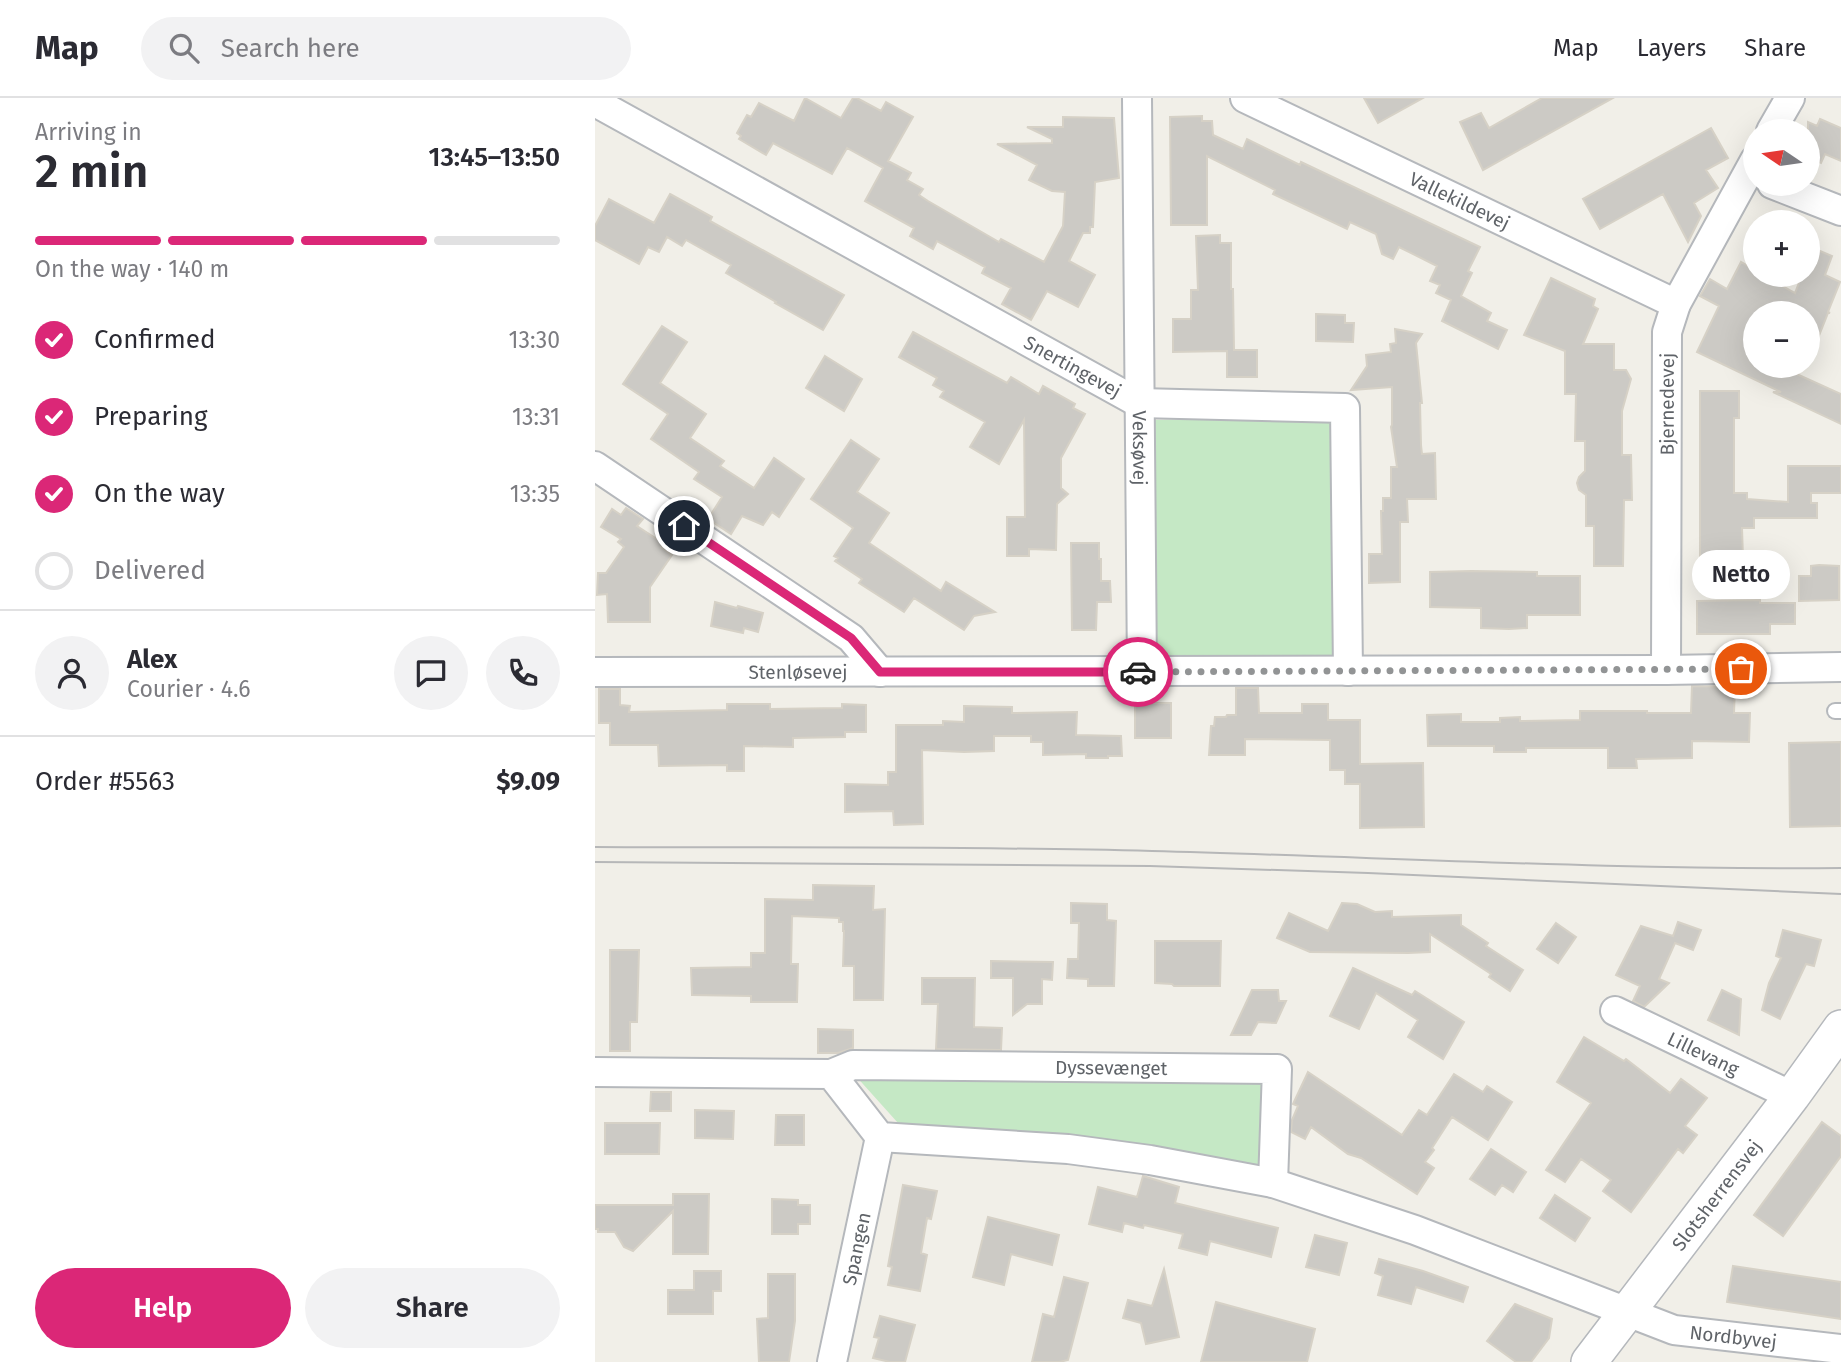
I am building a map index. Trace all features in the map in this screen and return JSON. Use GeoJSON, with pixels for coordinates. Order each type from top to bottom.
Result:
{"type":"FeatureCollection","features":[{"type":"Feature","properties":{"kind":"street","name":"Veksøvej"},"geometry":{"type":"LineString","coordinates":[[1137,98],[1142,672]]}},
{"type":"Feature","properties":{"kind":"street","name":"Vallekildevej"},"geometry":{"type":"LineString","coordinates":[[1245,98],[1676,304]]}},
{"type":"Feature","properties":{"kind":"street"},"geometry":{"type":"LineString","coordinates":[[1778,119],[1790,98]]}},
{"type":"Feature","properties":{"kind":"street","name":"Snertingevej"},"geometry":{"type":"LineString","coordinates":[[595,102],[1139,403],[1345,408],[1347,671]]}},
{"type":"Feature","properties":{"kind":"street","name":"Bjernedevej"},"geometry":{"type":"LineString","coordinates":[[1666,670],[1667,332],[1676,304],[1743,196]]}},
{"type":"Feature","properties":{"kind":"street"},"geometry":{"type":"LineString","coordinates":[[1807,196],[1841,211]]}},
{"type":"Feature","properties":{"kind":"street"},"geometry":{"type":"LineString","coordinates":[[595,466],[851,638],[880,672]]}},
{"type":"Feature","properties":{"kind":"street","name":"Stenløsevej"},"geometry":{"type":"LineString","coordinates":[[595,672],[1666,670],[1841,667]]}},
{"type":"Feature","properties":{"kind":"street","name":"Lillevang"},"geometry":{"type":"LineString","coordinates":[[1615,1011],[1792,1096]]}},
{"type":"Feature","properties":{"kind":"street","name":"Slotsherrensvej"},"geometry":{"type":"LineString","coordinates":[[1590,1362],[1838,1037]]}},
{"type":"Feature","properties":{"kind":"street","name":"Dyssevænget"},"geometry":{"type":"LineString","coordinates":[[595,1072],[831,1074],[853,1065],[1276,1069],[1273,1183]]}},
{"type":"Feature","properties":{"kind":"street"},"geometry":{"type":"LineString","coordinates":[[831,1074],[880,1137],[1068,1149],[1150,1160],[1273,1183],[1415,1230],[1627,1313]]}},
{"type":"Feature","properties":{"kind":"street","name":"Spangen"},"geometry":{"type":"LineString","coordinates":[[832,1362],[880,1137]]}},
{"type":"Feature","properties":{"kind":"street","name":"Nordbyvej"},"geometry":{"type":"LineString","coordinates":[[1627,1313],[1674,1330],[1841,1349]]}},
{"type":"Feature","properties":{"kind":"green space"},"geometry":{"type":"Polygon","coordinates":[[[1336,417],[1337,656],[1156,655],[1154,420],[1336,417]]]}},
{"type":"Feature","properties":{"kind":"green space"},"geometry":{"type":"Polygon","coordinates":[[[854,1074],[1267,1082],[1260,1167],[1117,1141],[898,1123],[854,1074]]]}},
{"type":"Feature","properties":{"kind":"building"},"geometry":{"type":"Polygon","coordinates":[[[805,98],[841,118],[853,98],[881,111],[886,102],[913,117],[888,161],[911,173],[907,180],[923,189],[919,195],[928,201],[999,242],[1001,239],[1044,262],[1063,226],[1065,192],[1052,191],[1029,180],[1037,165],[997,144],[1052,143],[1052,139],[1027,127],[1063,127],[1063,117],[1114,118],[1119,178],[1095,182],[1093,227],[1090,227],[1090,233],[1083,233],[1069,261],[1095,275],[1078,307],[1047,291],[1031,320],[1002,304],[1011,288],[982,273],[985,267],[937,241],[933,249],[910,236],[914,228],[865,201],[883,168],[847,148],[832,174],[773,143],[766,155],[739,139],[741,136],[737,133],[747,115],[751,117],[759,103],[794,121],[805,98]]]}},
{"type":"Feature","properties":{"kind":"building"},"geometry":{"type":"Polygon","coordinates":[[[1364,98],[1423,98],[1378,123],[1364,98]]]}},
{"type":"Feature","properties":{"kind":"building"},"geometry":{"type":"Polygon","coordinates":[[[1542,98],[1613,98],[1483,170],[1460,122],[1481,113],[1489,128],[1542,98]]]}},
{"type":"Feature","properties":{"kind":"building"},"geometry":{"type":"Polygon","coordinates":[[[1202,116],[1202,121],[1212,121],[1213,135],[1243,149],[1247,139],[1480,247],[1468,271],[1472,273],[1461,296],[1491,313],[1487,321],[1507,330],[1498,349],[1442,321],[1451,300],[1436,293],[1440,285],[1430,281],[1437,266],[1399,247],[1393,259],[1382,254],[1376,234],[1350,222],[1347,229],[1273,194],[1275,190],[1207,156],[1207,225],[1171,225],[1170,117],[1202,116]]]}},
{"type":"Feature","properties":{"kind":"building"},"geometry":{"type":"Polygon","coordinates":[[[1820,119],[1841,128],[1841,161],[1825,154],[1821,163],[1820,119]]]}},
{"type":"Feature","properties":{"kind":"building"},"geometry":{"type":"Polygon","coordinates":[[[1711,128],[1728,158],[1706,170],[1718,188],[1694,203],[1701,216],[1688,242],[1663,194],[1600,229],[1583,199],[1711,128]]]}},
{"type":"Feature","properties":{"kind":"building"},"geometry":{"type":"Polygon","coordinates":[[[670,194],[712,217],[710,221],[844,295],[823,330],[726,273],[731,265],[686,240],[682,246],[667,237],[659,252],[648,247],[639,264],[595,240],[595,226],[609,199],[654,223],[670,194]]]}},
{"type":"Feature","properties":{"kind":"building"},"geometry":{"type":"Polygon","coordinates":[[[1220,235],[1220,243],[1231,243],[1234,350],[1257,350],[1257,377],[1227,377],[1227,351],[1173,352],[1173,319],[1191,319],[1191,290],[1198,290],[1196,236],[1220,235]]]}},
{"type":"Feature","properties":{"kind":"building"},"geometry":{"type":"Polygon","coordinates":[[[1820,251],[1832,256],[1825,275],[1840,282],[1820,333],[1820,301],[1743,301],[1743,374],[1697,352],[1719,306],[1700,296],[1710,279],[1727,289],[1741,262],[1743,287],[1784,287],[1795,293],[1797,287],[1820,287],[1820,251]]]}},
{"type":"Feature","properties":{"kind":"building"},"geometry":{"type":"Polygon","coordinates":[[[1551,278],[1595,299],[1593,306],[1598,309],[1583,344],[1614,344],[1614,370],[1626,370],[1631,379],[1622,411],[1622,455],[1631,455],[1632,500],[1624,500],[1623,566],[1594,566],[1594,526],[1586,526],[1586,495],[1579,490],[1577,483],[1585,471],[1585,441],[1575,441],[1576,394],[1565,394],[1565,351],[1524,335],[1551,278]]]}},
{"type":"Feature","properties":{"kind":"building"},"geometry":{"type":"Polygon","coordinates":[[[1316,314],[1345,315],[1345,323],[1354,323],[1353,342],[1316,341],[1316,314]]]}},
{"type":"Feature","properties":{"kind":"building"},"geometry":{"type":"Polygon","coordinates":[[[662,326],[687,342],[660,383],[706,414],[690,438],[724,461],[720,466],[754,488],[774,458],[804,479],[779,517],[772,512],[763,525],[742,516],[731,534],[708,519],[722,497],[694,479],[699,472],[651,439],[668,414],[623,384],[662,326]]]}},
{"type":"Feature","properties":{"kind":"building"},"geometry":{"type":"Polygon","coordinates":[[[1395,329],[1422,334],[1416,343],[1422,403],[1421,445],[1422,454],[1435,453],[1436,499],[1407,499],[1408,522],[1400,522],[1400,582],[1369,583],[1369,554],[1382,554],[1383,498],[1391,498],[1391,467],[1397,467],[1391,427],[1392,387],[1351,390],[1367,366],[1366,355],[1391,352],[1390,344],[1396,343],[1395,329]]]}},
{"type":"Feature","properties":{"kind":"building"},"geometry":{"type":"Polygon","coordinates":[[[913,332],[1007,383],[1011,377],[1039,394],[1043,386],[1075,404],[1073,408],[1085,414],[1061,458],[1061,488],[1068,494],[1057,504],[1056,550],[1029,549],[1029,556],[1007,556],[1007,517],[1025,517],[1024,420],[999,464],[970,447],[985,422],[940,397],[944,391],[933,385],[937,378],[899,357],[913,332]]]}},
{"type":"Feature","properties":{"kind":"building"},"geometry":{"type":"Polygon","coordinates":[[[825,356],[862,379],[844,411],[806,388],[825,356]]]}},
{"type":"Feature","properties":{"kind":"building"},"geometry":{"type":"Polygon","coordinates":[[[1752,378],[1806,378],[1841,394],[1841,424],[1773,392],[1781,392],[1752,378]]]}},
{"type":"Feature","properties":{"kind":"building"},"geometry":{"type":"Polygon","coordinates":[[[1700,391],[1739,391],[1739,418],[1734,418],[1734,493],[1747,493],[1747,499],[1788,502],[1788,466],[1841,466],[1841,493],[1811,493],[1811,503],[1817,503],[1817,518],[1754,518],[1754,528],[1742,528],[1743,558],[1718,558],[1718,562],[1700,562],[1700,391]]]}},
{"type":"Feature","properties":{"kind":"building"},"geometry":{"type":"Polygon","coordinates":[[[851,440],[879,459],[857,492],[889,513],[869,543],[941,591],[946,582],[995,612],[974,616],[964,630],[914,598],[904,612],[859,583],[862,579],[835,561],[838,558],[834,556],[853,528],[811,499],[851,440]]]}},
{"type":"Feature","properties":{"kind":"building"},"geometry":{"type":"Polygon","coordinates":[[[626,508],[643,519],[637,526],[663,543],[661,547],[672,555],[650,587],[650,622],[608,622],[607,594],[597,595],[598,573],[606,573],[624,547],[618,542],[621,539],[601,527],[612,509],[621,515],[626,508]]]}},
{"type":"Feature","properties":{"kind":"building"},"geometry":{"type":"Polygon","coordinates":[[[1071,543],[1099,543],[1101,581],[1110,581],[1111,602],[1097,602],[1096,630],[1072,630],[1071,543]]]}},
{"type":"Feature","properties":{"kind":"building"},"geometry":{"type":"Polygon","coordinates":[[[1811,566],[1839,566],[1839,600],[1799,601],[1799,576],[1811,576],[1811,566]]]}},
{"type":"Feature","properties":{"kind":"building"},"geometry":{"type":"Polygon","coordinates":[[[1430,572],[1580,576],[1580,615],[1527,615],[1527,628],[1481,628],[1481,608],[1430,607],[1430,572]]]}},
{"type":"Feature","properties":{"kind":"building"},"geometry":{"type":"Polygon","coordinates":[[[1760,600],[1760,603],[1795,603],[1795,624],[1770,624],[1770,634],[1697,634],[1697,601],[1760,600]]]}},
{"type":"Feature","properties":{"kind":"building"},"geometry":{"type":"Polygon","coordinates":[[[715,602],[763,613],[758,632],[744,628],[743,633],[711,626],[715,602]]]}},
{"type":"Feature","properties":{"kind":"building"},"geometry":{"type":"Polygon","coordinates":[[[1692,686],[1735,687],[1734,713],[1750,713],[1749,742],[1692,741],[1692,758],[1636,759],[1637,768],[1608,768],[1608,748],[1526,748],[1526,752],[1494,752],[1494,746],[1428,746],[1427,715],[1461,714],[1461,722],[1500,722],[1500,718],[1520,717],[1520,721],[1580,720],[1580,711],[1691,713],[1692,686]]]}},
{"type":"Feature","properties":{"kind":"building"},"geometry":{"type":"Polygon","coordinates":[[[1236,688],[1258,688],[1259,713],[1302,713],[1302,704],[1328,704],[1328,720],[1360,720],[1360,764],[1423,763],[1424,827],[1360,828],[1360,784],[1345,784],[1345,770],[1330,770],[1330,740],[1245,739],[1245,755],[1209,755],[1211,726],[1214,726],[1215,717],[1236,715],[1236,688]]]}},
{"type":"Feature","properties":{"kind":"building"},"geometry":{"type":"Polygon","coordinates":[[[599,689],[620,689],[620,705],[630,706],[629,712],[727,710],[727,704],[770,704],[770,709],[866,705],[866,732],[845,732],[845,737],[793,738],[793,747],[744,746],[744,771],[727,771],[727,765],[659,766],[658,745],[610,745],[610,723],[599,723],[599,689]]]}},
{"type":"Feature","properties":{"kind":"building"},"geometry":{"type":"Polygon","coordinates":[[[1135,703],[1171,703],[1171,738],[1135,738],[1135,703]]]}},
{"type":"Feature","properties":{"kind":"building"},"geometry":{"type":"Polygon","coordinates":[[[964,706],[1012,707],[1012,713],[1077,712],[1076,735],[1121,736],[1122,756],[1086,758],[1086,754],[1043,755],[1043,742],[1031,742],[1031,736],[994,736],[994,751],[922,750],[923,824],[894,825],[893,811],[845,812],[845,784],[888,785],[888,772],[896,772],[896,725],[964,722],[964,706]]]}},
{"type":"Feature","properties":{"kind":"building"},"geometry":{"type":"Polygon","coordinates":[[[1841,742],[1841,826],[1790,827],[1789,743],[1841,742]]]}},
{"type":"Feature","properties":{"kind":"building"},"geometry":{"type":"Polygon","coordinates":[[[813,885],[874,886],[873,910],[885,909],[883,1000],[854,1000],[854,966],[843,966],[844,931],[843,922],[839,922],[839,918],[792,916],[791,964],[798,964],[797,1002],[751,1002],[751,996],[692,995],[691,968],[751,967],[751,953],[765,953],[765,899],[813,900],[813,885]]]}},
{"type":"Feature","properties":{"kind":"building"},"geometry":{"type":"Polygon","coordinates":[[[1071,903],[1107,904],[1107,920],[1116,921],[1114,986],[1088,986],[1088,979],[1067,978],[1068,959],[1078,959],[1079,923],[1071,923],[1071,903]]]}},
{"type":"Feature","properties":{"kind":"building"},"geometry":{"type":"Polygon","coordinates":[[[1342,903],[1357,904],[1375,912],[1392,911],[1392,917],[1461,915],[1461,925],[1488,943],[1486,946],[1523,970],[1510,991],[1489,977],[1491,974],[1430,934],[1430,952],[1408,953],[1310,952],[1277,938],[1289,913],[1328,931],[1342,903]]]}},
{"type":"Feature","properties":{"kind":"building"},"geometry":{"type":"Polygon","coordinates":[[[1678,922],[1701,930],[1693,950],[1675,943],[1659,979],[1669,983],[1644,1007],[1633,1001],[1640,986],[1616,975],[1641,926],[1673,936],[1678,922]]]}},
{"type":"Feature","properties":{"kind":"building"},"geometry":{"type":"Polygon","coordinates":[[[1556,923],[1576,937],[1558,963],[1537,949],[1556,923]]]}},
{"type":"Feature","properties":{"kind":"building"},"geometry":{"type":"Polygon","coordinates":[[[1783,930],[1821,940],[1814,966],[1806,964],[1780,1019],[1762,1010],[1769,983],[1781,958],[1776,956],[1783,930]]]}},
{"type":"Feature","properties":{"kind":"building"},"geometry":{"type":"Polygon","coordinates":[[[1155,941],[1221,941],[1220,986],[1174,986],[1155,983],[1155,941]]]}},
{"type":"Feature","properties":{"kind":"building"},"geometry":{"type":"Polygon","coordinates":[[[610,950],[639,950],[637,1022],[630,1022],[630,1051],[610,1051],[610,950]]]}},
{"type":"Feature","properties":{"kind":"building"},"geometry":{"type":"Polygon","coordinates":[[[991,961],[1053,962],[1052,980],[1042,979],[1042,1004],[1027,1004],[1013,1015],[1013,978],[991,978],[991,961]]]}},
{"type":"Feature","properties":{"kind":"building"},"geometry":{"type":"Polygon","coordinates":[[[1353,968],[1412,995],[1415,991],[1464,1022],[1443,1059],[1408,1037],[1418,1020],[1376,993],[1359,1029],[1330,1016],[1353,968]]]}},
{"type":"Feature","properties":{"kind":"building"},"geometry":{"type":"Polygon","coordinates":[[[922,978],[975,978],[974,1027],[1002,1028],[1001,1050],[936,1049],[938,1004],[922,1004],[922,978]]]}},
{"type":"Feature","properties":{"kind":"building"},"geometry":{"type":"Polygon","coordinates":[[[1252,990],[1278,990],[1279,1001],[1286,1001],[1276,1023],[1258,1022],[1251,1035],[1231,1035],[1252,990]]]}},
{"type":"Feature","properties":{"kind":"building"},"geometry":{"type":"Polygon","coordinates":[[[1722,990],[1741,999],[1739,1035],[1708,1020],[1722,990]]]}},
{"type":"Feature","properties":{"kind":"building"},"geometry":{"type":"Polygon","coordinates":[[[818,1029],[853,1030],[853,1048],[838,1053],[818,1053],[818,1029]]]}},
{"type":"Feature","properties":{"kind":"building"},"geometry":{"type":"Polygon","coordinates":[[[1584,1037],[1624,1061],[1626,1059],[1670,1093],[1681,1079],[1707,1098],[1685,1126],[1697,1135],[1683,1153],[1678,1149],[1631,1212],[1603,1191],[1611,1180],[1581,1159],[1565,1182],[1546,1170],[1591,1103],[1557,1082],[1584,1037]]]}},
{"type":"Feature","properties":{"kind":"building"},"geometry":{"type":"Polygon","coordinates":[[[1308,1072],[1402,1135],[1419,1110],[1427,1115],[1454,1074],[1483,1092],[1487,1086],[1512,1102],[1488,1140],[1452,1117],[1425,1162],[1434,1168],[1417,1194],[1361,1158],[1348,1154],[1311,1127],[1305,1139],[1291,1132],[1292,1120],[1298,1106],[1293,1104],[1308,1072]]]}},
{"type":"Feature","properties":{"kind":"building"},"geometry":{"type":"Polygon","coordinates":[[[651,1092],[671,1092],[671,1111],[650,1111],[651,1092]]]}},
{"type":"Feature","properties":{"kind":"building"},"geometry":{"type":"Polygon","coordinates":[[[695,1110],[734,1111],[733,1139],[695,1138],[695,1110]]]}},
{"type":"Feature","properties":{"kind":"building"},"geometry":{"type":"Polygon","coordinates":[[[776,1115],[804,1115],[804,1145],[775,1145],[776,1115]]]}},
{"type":"Feature","properties":{"kind":"building"},"geometry":{"type":"Polygon","coordinates":[[[1822,1122],[1841,1136],[1841,1156],[1783,1236],[1754,1215],[1822,1122]]]}},
{"type":"Feature","properties":{"kind":"building"},"geometry":{"type":"Polygon","coordinates":[[[605,1123],[660,1123],[659,1154],[605,1154],[605,1123]]]}},
{"type":"Feature","properties":{"kind":"building"},"geometry":{"type":"Polygon","coordinates":[[[1491,1149],[1526,1172],[1513,1192],[1502,1185],[1495,1195],[1470,1179],[1491,1149]]]}},
{"type":"Feature","properties":{"kind":"building"},"geometry":{"type":"Polygon","coordinates":[[[1143,1176],[1179,1187],[1175,1203],[1278,1228],[1271,1257],[1210,1241],[1207,1255],[1179,1248],[1183,1234],[1144,1225],[1143,1228],[1124,1223],[1122,1232],[1089,1224],[1098,1187],[1137,1197],[1143,1176]]]}},
{"type":"Feature","properties":{"kind":"building"},"geometry":{"type":"Polygon","coordinates":[[[903,1185],[937,1191],[931,1219],[927,1218],[921,1253],[927,1255],[920,1291],[888,1285],[892,1267],[888,1266],[903,1185]]]}},
{"type":"Feature","properties":{"kind":"building"},"geometry":{"type":"Polygon","coordinates":[[[673,1194],[709,1194],[708,1254],[673,1254],[673,1211],[633,1251],[624,1247],[615,1232],[598,1232],[598,1229],[595,1229],[595,1205],[673,1205],[673,1194]]]}},
{"type":"Feature","properties":{"kind":"building"},"geometry":{"type":"Polygon","coordinates":[[[1555,1195],[1590,1218],[1575,1241],[1540,1218],[1555,1195]]]}},
{"type":"Feature","properties":{"kind":"building"},"geometry":{"type":"Polygon","coordinates":[[[772,1199],[798,1200],[798,1205],[810,1205],[810,1224],[798,1224],[798,1234],[772,1234],[772,1199]]]}},
{"type":"Feature","properties":{"kind":"building"},"geometry":{"type":"Polygon","coordinates":[[[988,1217],[1059,1235],[1052,1265],[1011,1254],[1004,1285],[973,1277],[988,1217]]]}},
{"type":"Feature","properties":{"kind":"building"},"geometry":{"type":"Polygon","coordinates":[[[1315,1235],[1347,1243],[1339,1275],[1306,1267],[1315,1235]]]}},
{"type":"Feature","properties":{"kind":"building"},"geometry":{"type":"Polygon","coordinates":[[[1379,1259],[1468,1287],[1463,1302],[1416,1287],[1411,1304],[1378,1295],[1383,1276],[1375,1273],[1379,1259]]]}},
{"type":"Feature","properties":{"kind":"building"},"geometry":{"type":"Polygon","coordinates":[[[1733,1266],[1841,1282],[1841,1319],[1727,1302],[1733,1266]]]}},
{"type":"Feature","properties":{"kind":"building"},"geometry":{"type":"Polygon","coordinates":[[[1164,1269],[1179,1337],[1146,1344],[1141,1323],[1123,1318],[1128,1300],[1152,1306],[1164,1269]]]}},
{"type":"Feature","properties":{"kind":"building"},"geometry":{"type":"Polygon","coordinates":[[[694,1271],[721,1271],[721,1291],[713,1291],[713,1314],[668,1314],[668,1290],[694,1290],[694,1271]]]}},
{"type":"Feature","properties":{"kind":"building"},"geometry":{"type":"Polygon","coordinates":[[[768,1274],[795,1274],[795,1321],[789,1362],[759,1362],[757,1319],[768,1318],[768,1274]]]}},
{"type":"Feature","properties":{"kind":"building"},"geometry":{"type":"Polygon","coordinates":[[[1064,1277],[1088,1283],[1068,1360],[1032,1362],[1043,1314],[1054,1317],[1064,1277]]]}},
{"type":"Feature","properties":{"kind":"building"},"geometry":{"type":"Polygon","coordinates":[[[1216,1302],[1315,1329],[1307,1362],[1201,1362],[1216,1302]]]}},
{"type":"Feature","properties":{"kind":"building"},"geometry":{"type":"Polygon","coordinates":[[[1515,1304],[1552,1319],[1549,1338],[1531,1362],[1516,1362],[1487,1341],[1515,1304]]]}},
{"type":"Feature","properties":{"kind":"building"},"geometry":{"type":"Polygon","coordinates":[[[880,1316],[915,1325],[905,1362],[873,1358],[879,1338],[874,1337],[880,1316]]]}},
{"type":"Feature","properties":{"kind":"tram line"},"geometry":{"type":"LineString","coordinates":[[595,847],[1083,849],[1583,865],[1841,868]]}},
{"type":"Feature","properties":{"kind":"tram line"},"geometry":{"type":"LineString","coordinates":[[595,862],[1150,866],[1841,894]]}},
{"type":"Feature","properties":{"kind":"way so far"},"geometry":{"type":"LineString","coordinates":[[1138,672],[1741,669]]}},
{"type":"Feature","properties":{"kind":"place","name":"Netto"},"geometry":{"type":"Point","coordinates":[1741,669]}},
{"type":"Feature","properties":{"kind":"route"},"geometry":{"type":"LineString","coordinates":[[684,526],[851,638],[880,672],[1138,672]]}}]}
